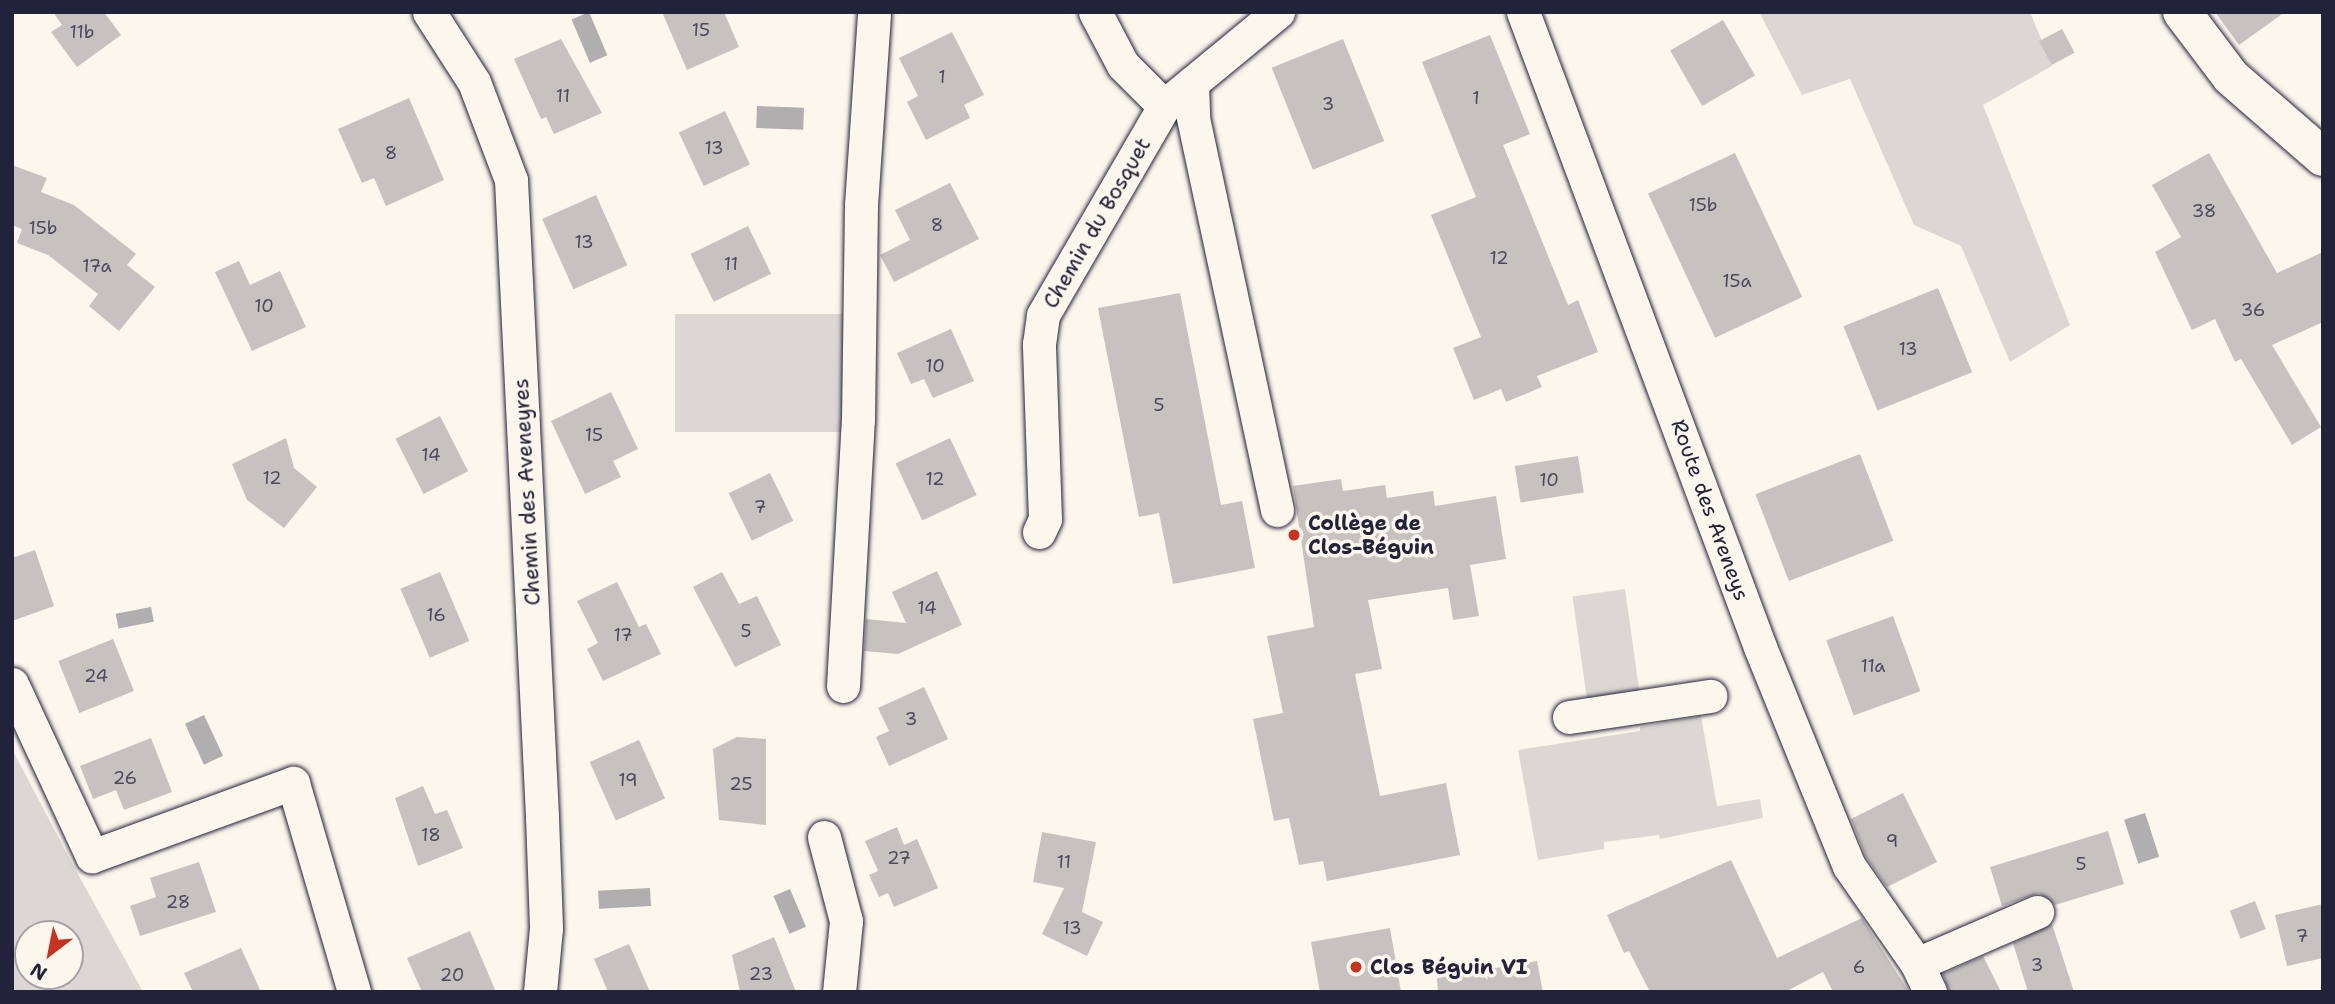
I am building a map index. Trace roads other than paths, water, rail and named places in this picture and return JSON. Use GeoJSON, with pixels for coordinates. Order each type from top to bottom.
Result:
{"type":"FeatureCollection","features":[{"type":"Feature","properties":{"kind":"main road"},"geometry":{"type":"LineString","coordinates":[[2182,12],[2223,69],[2323,157]]}},
{"type":"Feature","properties":{"kind":"street","name":"Chemin des Aveneyres"},"geometry":{"type":"LineString","coordinates":[[429,12],[474,82],[510,180],[543,831],[546,928],[540,992]]}},
{"type":"Feature","properties":{"kind":"street"},"geometry":{"type":"LineString","coordinates":[[843,687],[858,420],[861,205],[874,12]]}},
{"type":"Feature","properties":{"kind":"street"},"geometry":{"type":"LineString","coordinates":[[1095,12],[1123,65],[1164,106]]}},
{"type":"Feature","properties":{"kind":"street","name":"Chemin du Bosquet"},"geometry":{"type":"LineString","coordinates":[[1039,531],[1045,519],[1039,344],[1043,315],[1164,106],[1278,12]]}},
{"type":"Feature","properties":{"kind":"street","name":"Route des Areneys"},"geometry":{"type":"LineString","coordinates":[[1523,12],[1755,634],[1849,866],[1924,978]]}},
{"type":"Feature","properties":{"kind":"street"},"geometry":{"type":"LineString","coordinates":[[1192,83],[1193,118],[1277,510]]}},
{"type":"Feature","properties":{"kind":"street"},"geometry":{"type":"LineString","coordinates":[[12,684],[92,856],[293,783],[354,992]]}},
{"type":"Feature","properties":{"kind":"street"},"geometry":{"type":"LineString","coordinates":[[1569,717],[1710,696]]}},
{"type":"Feature","properties":{"kind":"street"},"geometry":{"type":"LineString","coordinates":[[824,837],[846,921],[839,992]]}},
{"type":"Feature","properties":{"kind":"street"},"geometry":{"type":"LineString","coordinates":[[1924,978],[2037,912]]}},
{"type":"Feature","properties":{"kind":"place","name":"Collège de Clos-Béguin"},"geometry":{"type":"Point","coordinates":[1294,535]}},
{"type":"Feature","properties":{"kind":"place","name":"Clos Béguin VI"},"geometry":{"type":"Point","coordinates":[1356,967]}}]}
